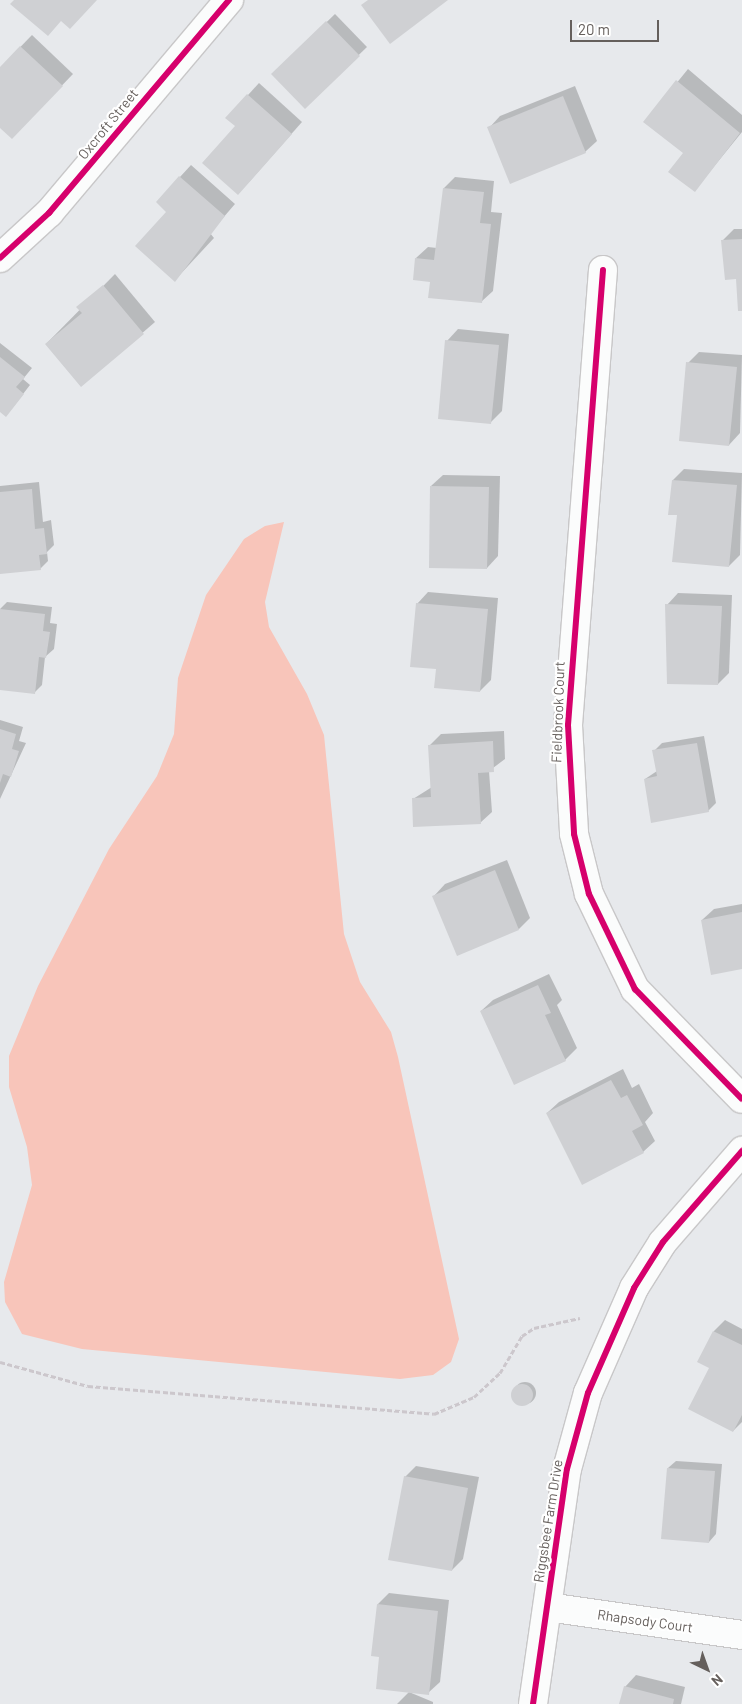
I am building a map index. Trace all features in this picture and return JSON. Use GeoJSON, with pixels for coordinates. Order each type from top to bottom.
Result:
{"type":"FeatureCollection","features":[{"type":"Feature","properties":{"kind":"street","name":"Oxcroft Street"},"geometry":{"type":"LineString","coordinates":[[0,258],[54,207],[229,0]]}},
{"type":"Feature","properties":{"kind":"street","name":"Fieldbrook Court"},"geometry":{"type":"LineString","coordinates":[[603,270],[568,725],[574,834],[589,894],[635,989],[742,1098]]}},
{"type":"Feature","properties":{"kind":"street","name":"Riggsbee Farm Drive"},"geometry":{"type":"LineString","coordinates":[[533,1704],[567,1469],[608,1342],[663,1242],[742,1151]]}},
{"type":"Feature","properties":{"kind":"street","name":"Rhapsody Court"},"geometry":{"type":"LineString","coordinates":[[548,1607],[742,1635]]}},
{"type":"Feature","properties":{"kind":"path"},"geometry":{"type":"LineString","coordinates":[[0,1362],[88,1386],[434,1414],[474,1397],[500,1373],[522,1336],[534,1328],[580,1318]]}},
{"type":"Feature","properties":{"kind":"shaded area"},"geometry":{"type":"Polygon","coordinates":[[[284,522],[265,602],[269,627],[307,694],[324,735],[344,934],[360,982],[391,1032],[398,1057],[459,1339],[451,1362],[433,1375],[400,1379],[82,1349],[22,1334],[5,1302],[4,1282],[32,1185],[27,1147],[9,1087],[9,1056],[38,986],[109,849],[157,776],[174,734],[178,678],[206,595],[244,539],[265,526],[284,522]]]}},
{"type":"Feature","properties":{"kind":"building"},"geometry":{"type":"Polygon","coordinates":[[[14,0],[97,0],[70,29],[61,21],[48,36],[10,4],[14,0]]]}},
{"type":"Feature","properties":{"kind":"building"},"geometry":{"type":"Polygon","coordinates":[[[368,0],[448,0],[390,44],[361,5],[368,0]]]}},
{"type":"Feature","properties":{"kind":"building"},"geometry":{"type":"Polygon","coordinates":[[[326,21],[360,56],[305,109],[271,74],[326,21]]]}},
{"type":"Feature","properties":{"kind":"building"},"geometry":{"type":"Polygon","coordinates":[[[20,46],[63,86],[12,139],[0,128],[0,67],[20,46]]]}},
{"type":"Feature","properties":{"kind":"building"},"geometry":{"type":"Polygon","coordinates":[[[676,80],[740,133],[695,192],[668,172],[683,153],[643,122],[676,80]]]}},
{"type":"Feature","properties":{"kind":"building"},"geometry":{"type":"Polygon","coordinates":[[[247,94],[292,134],[238,195],[202,163],[235,126],[225,118],[247,94]]]}},
{"type":"Feature","properties":{"kind":"building"},"geometry":{"type":"Polygon","coordinates":[[[563,96],[586,153],[510,184],[487,127],[563,96]]]}},
{"type":"Feature","properties":{"kind":"building"},"geometry":{"type":"Polygon","coordinates":[[[179,176],[225,216],[175,282],[135,246],[166,212],[156,202],[179,176]]]}},
{"type":"Feature","properties":{"kind":"building"},"geometry":{"type":"Polygon","coordinates":[[[443,188],[484,192],[480,223],[491,224],[482,303],[428,298],[430,282],[413,280],[415,258],[434,260],[443,188]]]}},
{"type":"Feature","properties":{"kind":"building"},"geometry":{"type":"Polygon","coordinates":[[[742,239],[742,311],[738,311],[736,279],[725,280],[721,240],[742,239]]]}},
{"type":"Feature","properties":{"kind":"building"},"geometry":{"type":"Polygon","coordinates":[[[103,285],[144,334],[81,387],[45,344],[82,313],[76,307],[103,285]]]}},
{"type":"Feature","properties":{"kind":"building"},"geometry":{"type":"Polygon","coordinates":[[[445,340],[499,345],[491,424],[438,419],[445,340]]]}},
{"type":"Feature","properties":{"kind":"building"},"geometry":{"type":"Polygon","coordinates":[[[0,357],[25,377],[16,387],[24,394],[6,417],[0,412],[0,357]]]}},
{"type":"Feature","properties":{"kind":"building"},"geometry":{"type":"Polygon","coordinates":[[[686,362],[737,367],[729,446],[679,441],[686,362]]]}},
{"type":"Feature","properties":{"kind":"building"},"geometry":{"type":"Polygon","coordinates":[[[672,480],[737,485],[729,567],[672,562],[677,515],[668,515],[672,480]]]}},
{"type":"Feature","properties":{"kind":"building"},"geometry":{"type":"Polygon","coordinates":[[[430,486],[489,487],[487,569],[429,568],[430,486]]]}},
{"type":"Feature","properties":{"kind":"building"},"geometry":{"type":"Polygon","coordinates":[[[32,489],[35,529],[44,528],[47,554],[39,555],[41,570],[0,574],[0,492],[32,489]]]}},
{"type":"Feature","properties":{"kind":"building"},"geometry":{"type":"Polygon","coordinates":[[[416,603],[488,609],[480,692],[434,688],[436,669],[410,667],[416,603]]]}},
{"type":"Feature","properties":{"kind":"building"},"geometry":{"type":"Polygon","coordinates":[[[665,604],[722,606],[718,685],[667,684],[665,604]]]}},
{"type":"Feature","properties":{"kind":"building"},"geometry":{"type":"Polygon","coordinates":[[[0,609],[45,614],[43,631],[50,632],[46,658],[39,657],[35,694],[0,690],[0,609]]]}},
{"type":"Feature","properties":{"kind":"building"},"geometry":{"type":"Polygon","coordinates":[[[0,729],[16,734],[12,749],[19,751],[11,777],[3,774],[0,783],[0,729]]]}},
{"type":"Feature","properties":{"kind":"building"},"geometry":{"type":"Polygon","coordinates":[[[493,741],[494,772],[478,773],[481,824],[413,827],[412,798],[431,797],[428,745],[493,741]]]}},
{"type":"Feature","properties":{"kind":"building"},"geometry":{"type":"Polygon","coordinates":[[[697,743],[709,812],[651,823],[644,779],[657,776],[652,750],[697,743]]]}},
{"type":"Feature","properties":{"kind":"building"},"geometry":{"type":"Polygon","coordinates":[[[495,870],[519,930],[457,956],[432,896],[495,870]]]}},
{"type":"Feature","properties":{"kind":"building"},"geometry":{"type":"Polygon","coordinates":[[[742,912],[742,969],[711,975],[701,920],[742,912]]]}},
{"type":"Feature","properties":{"kind":"building"},"geometry":{"type":"Polygon","coordinates":[[[538,985],[551,1013],[545,1015],[566,1061],[514,1085],[480,1011],[538,985]]]}},
{"type":"Feature","properties":{"kind":"building"},"geometry":{"type":"Polygon","coordinates":[[[611,1080],[621,1098],[627,1095],[643,1125],[632,1131],[644,1153],[582,1185],[546,1113],[611,1080]]]}},
{"type":"Feature","properties":{"kind":"building"},"geometry":{"type":"Polygon","coordinates":[[[713,1331],[742,1345],[742,1415],[733,1432],[688,1409],[709,1368],[697,1362],[713,1331]]]}},
{"type":"Feature","properties":{"kind":"building"},"geometry":{"type":"Polygon","coordinates":[[[522,1384],[530,1387],[533,1395],[530,1403],[522,1406],[514,1403],[511,1395],[514,1387],[522,1384]]]}},
{"type":"Feature","properties":{"kind":"building"},"geometry":{"type":"Polygon","coordinates":[[[667,1468],[715,1471],[709,1543],[661,1539],[667,1468]]]}},
{"type":"Feature","properties":{"kind":"building"},"geometry":{"type":"Polygon","coordinates":[[[404,1476],[468,1488],[452,1571],[388,1560],[404,1476]]]}},
{"type":"Feature","properties":{"kind":"building"},"geometry":{"type":"Polygon","coordinates":[[[377,1604],[438,1611],[429,1695],[376,1689],[379,1657],[371,1656],[377,1604]]]}},
{"type":"Feature","properties":{"kind":"building"},"geometry":{"type":"Polygon","coordinates":[[[624,1686],[674,1699],[673,1704],[619,1704],[624,1686]]]}},
{"type":"Feature","properties":{"kind":"cycle path"},"geometry":{"type":"LineString","coordinates":[[0,258],[49,213],[229,0]]}},
{"type":"Feature","properties":{"kind":"cycle path"},"geometry":{"type":"LineString","coordinates":[[603,270],[568,725],[574,834],[589,894],[635,989],[742,1099]]}},
{"type":"Feature","properties":{"kind":"cycle path"},"geometry":{"type":"LineString","coordinates":[[533,1704],[567,1469],[588,1393],[634,1288],[663,1242],[742,1151]]}}]}
